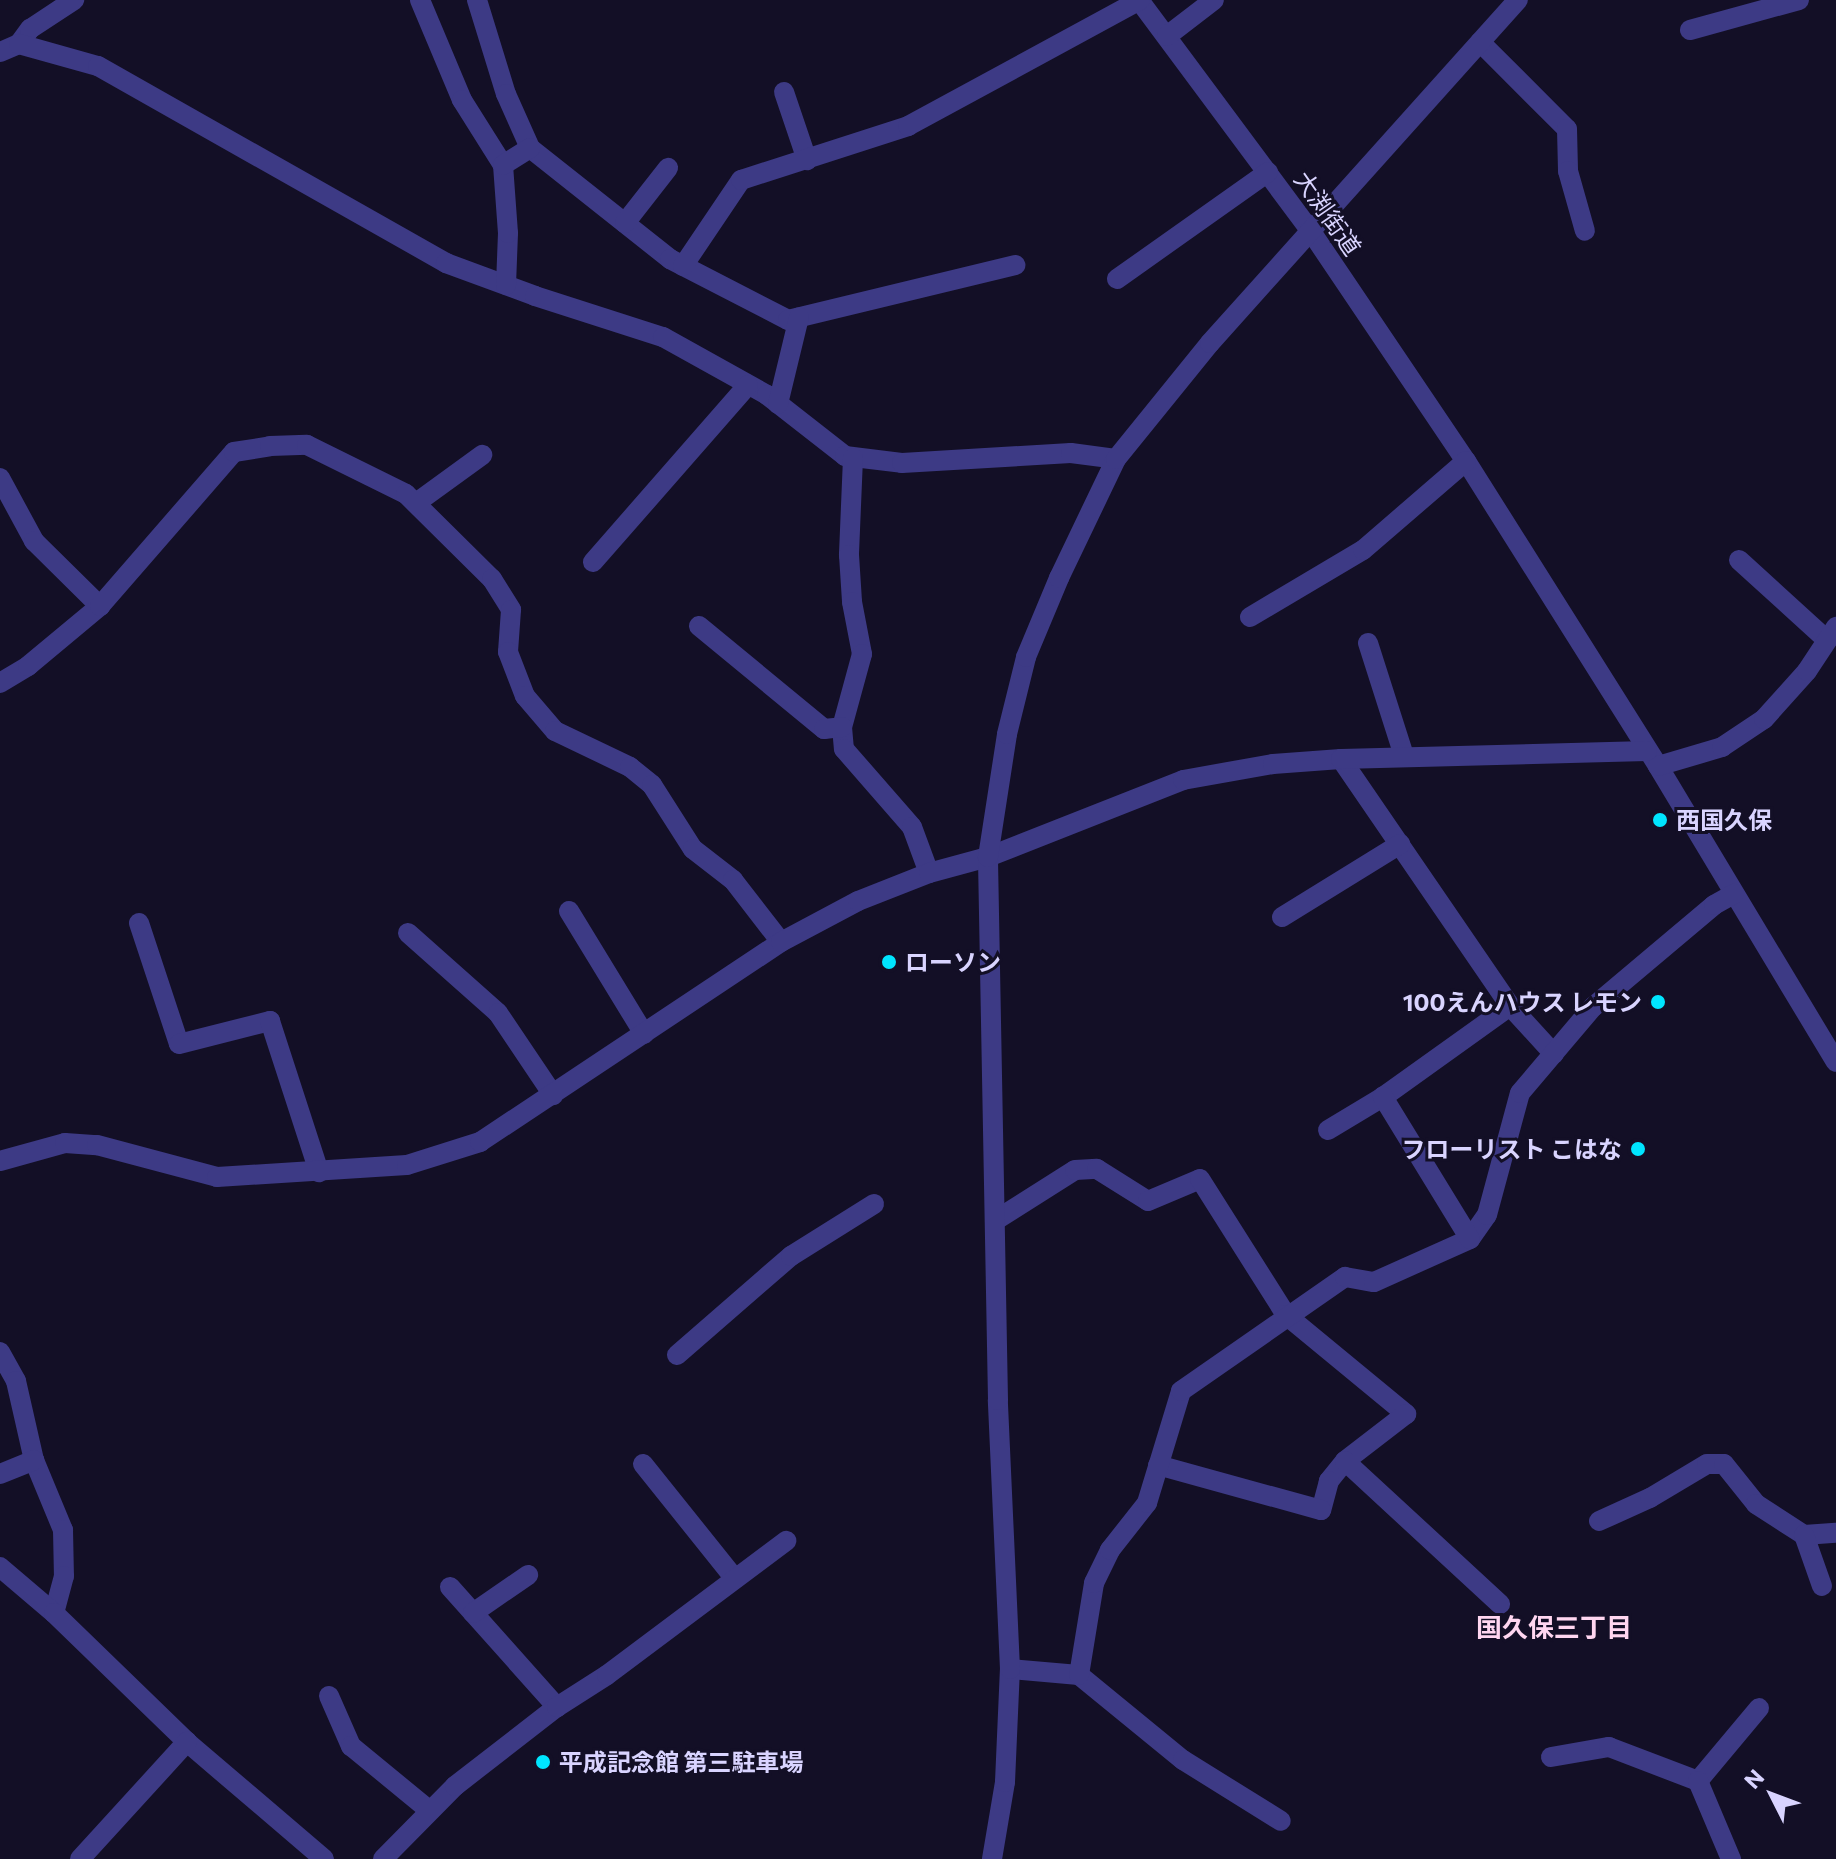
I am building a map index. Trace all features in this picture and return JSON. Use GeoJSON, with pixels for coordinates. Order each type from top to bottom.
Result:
{"type":"FeatureCollection","features":[{"type":"Feature","properties":{"kind":"street"},"geometry":{"type":"LineString","coordinates":[[10,48],[30,29],[74,0]]}},
{"type":"Feature","properties":{"kind":"street"},"geometry":{"type":"LineString","coordinates":[[420,0],[462,100],[503,165],[508,233],[506,285]]}},
{"type":"Feature","properties":{"kind":"street"},"geometry":{"type":"LineString","coordinates":[[477,0],[506,94],[530,148],[683,266],[788,320],[1015,265]]}},
{"type":"Feature","properties":{"kind":"street"},"geometry":{"type":"LineString","coordinates":[[683,266],[741,180],[908,126],[1139,0]]}},
{"type":"Feature","properties":{"kind":"street","name":"大渕街道"},"geometry":{"type":"LineString","coordinates":[[1139,0],[1310,230],[1466,461],[1653,759],[1836,1062]]}},
{"type":"Feature","properties":{"kind":"street"},"geometry":{"type":"LineString","coordinates":[[1167,36],[1214,0]]}},
{"type":"Feature","properties":{"kind":"street"},"geometry":{"type":"LineString","coordinates":[[992,1859],[1005,1782],[1010,1669],[998,1400],[988,857],[1007,734],[1026,657],[1059,578],[1116,459],[1210,343],[1518,0]]}},
{"type":"Feature","properties":{"kind":"street"},"geometry":{"type":"LineString","coordinates":[[1690,30],[1799,0]]}},
{"type":"Feature","properties":{"kind":"street"},"geometry":{"type":"LineString","coordinates":[[1480,42],[1567,129],[1568,171],[1585,231]]}},
{"type":"Feature","properties":{"kind":"street"},"geometry":{"type":"LineString","coordinates":[[10,48],[98,66],[446,263],[663,337],[778,404],[853,458],[902,463],[1071,453],[1116,459]]}},
{"type":"Feature","properties":{"kind":"street"},"geometry":{"type":"LineString","coordinates":[[784,92],[807,160]]}},
{"type":"Feature","properties":{"kind":"street"},"geometry":{"type":"LineString","coordinates":[[503,165],[530,148]]}},
{"type":"Feature","properties":{"kind":"street"},"geometry":{"type":"LineString","coordinates":[[625,223],[668,168]]}},
{"type":"Feature","properties":{"kind":"street"},"geometry":{"type":"LineString","coordinates":[[1117,279],[1268,172]]}},
{"type":"Feature","properties":{"kind":"street"},"geometry":{"type":"LineString","coordinates":[[778,404],[799,317]]}},
{"type":"Feature","properties":{"kind":"street"},"geometry":{"type":"LineString","coordinates":[[593,562],[748,385]]}},
{"type":"Feature","properties":{"kind":"street"},"geometry":{"type":"LineString","coordinates":[[0,683],[28,666],[100,606],[234,452],[270,446],[307,445],[406,494],[492,579],[511,610],[508,652],[525,696],[555,731],[630,767],[652,785],[693,849],[733,880],[781,942]]}},
{"type":"Feature","properties":{"kind":"street"},"geometry":{"type":"LineString","coordinates":[[416,503],[482,455]]}},
{"type":"Feature","properties":{"kind":"street"},"geometry":{"type":"LineString","coordinates":[[853,458],[849,555],[852,602],[862,654],[842,727],[844,749],[912,827],[929,873]]}},
{"type":"Feature","properties":{"kind":"street"},"geometry":{"type":"LineString","coordinates":[[1250,617],[1363,550],[1466,461]]}},
{"type":"Feature","properties":{"kind":"street"},"geometry":{"type":"LineString","coordinates":[[0,478],[34,541],[100,606]]}},
{"type":"Feature","properties":{"kind":"street"},"geometry":{"type":"LineString","coordinates":[[0,1161],[65,1143],[97,1145],[217,1177],[407,1165],[480,1142],[781,942],[858,901],[929,873],[988,857],[1183,780],[1273,764],[1341,759],[1404,756],[1653,759],[1722,747],[1764,719],[1807,671],[1832,634],[1739,560]]}},
{"type":"Feature","properties":{"kind":"street"},"geometry":{"type":"LineString","coordinates":[[699,626],[824,729],[842,727]]}},
{"type":"Feature","properties":{"kind":"street"},"geometry":{"type":"LineString","coordinates":[[1368,643],[1404,756]]}},
{"type":"Feature","properties":{"kind":"street"},"geometry":{"type":"LineString","coordinates":[[1341,759],[1510,1006],[1554,1054]]}},
{"type":"Feature","properties":{"kind":"street"},"geometry":{"type":"LineString","coordinates":[[1282,917],[1400,844]]}},
{"type":"Feature","properties":{"kind":"street"},"geometry":{"type":"LineString","coordinates":[[1079,1675],[1094,1583],[1110,1550],[1147,1503],[1181,1391],[1286,1315],[1345,1277],[1374,1282],[1470,1239],[1487,1215],[1520,1093],[1593,1007],[1714,905],[1734,894]]}},
{"type":"Feature","properties":{"kind":"street"},"geometry":{"type":"LineString","coordinates":[[569,911],[644,1034]]}},
{"type":"Feature","properties":{"kind":"street"},"geometry":{"type":"LineString","coordinates":[[139,923],[179,1044],[270,1021],[319,1172]]}},
{"type":"Feature","properties":{"kind":"street"},"geometry":{"type":"LineString","coordinates":[[408,933],[498,1013],[553,1095]]}},
{"type":"Feature","properties":{"kind":"street"},"geometry":{"type":"LineString","coordinates":[[1328,1130],[1383,1097],[1510,1006]]}},
{"type":"Feature","properties":{"kind":"street"},"geometry":{"type":"LineString","coordinates":[[1383,1097],[1470,1239]]}},
{"type":"Feature","properties":{"kind":"street"},"geometry":{"type":"LineString","coordinates":[[996,1220],[1075,1170],[1097,1169],[1148,1201],[1200,1179],[1286,1315],[1406,1414],[1345,1461],[1329,1481],[1321,1510],[1158,1465]]}},
{"type":"Feature","properties":{"kind":"street"},"geometry":{"type":"LineString","coordinates":[[677,1355],[791,1256],[874,1204]]}},
{"type":"Feature","properties":{"kind":"street"},"geometry":{"type":"LineString","coordinates":[[0,1352],[16,1381],[34,1460],[63,1530],[64,1576],[54,1613]]}},
{"type":"Feature","properties":{"kind":"street"},"geometry":{"type":"LineString","coordinates":[[0,1474],[34,1460]]}},
{"type":"Feature","properties":{"kind":"street"},"geometry":{"type":"LineString","coordinates":[[1345,1461],[1500,1604]]}},
{"type":"Feature","properties":{"kind":"street"},"geometry":{"type":"LineString","coordinates":[[643,1464],[735,1579]]}},
{"type":"Feature","properties":{"kind":"street"},"geometry":{"type":"LineString","coordinates":[[1599,1521],[1650,1498],[1707,1464],[1724,1464],[1756,1504],[1804,1535],[1836,1533]]}},
{"type":"Feature","properties":{"kind":"street"},"geometry":{"type":"LineString","coordinates":[[1804,1535],[1822,1586]]}},
{"type":"Feature","properties":{"kind":"street"},"geometry":{"type":"LineString","coordinates":[[383,1859],[455,1786],[557,1707],[607,1675],[786,1541]]}},
{"type":"Feature","properties":{"kind":"street"},"geometry":{"type":"LineString","coordinates":[[0,1567],[54,1613],[187,1742],[324,1859]]}},
{"type":"Feature","properties":{"kind":"street"},"geometry":{"type":"LineString","coordinates":[[473,1613],[528,1575]]}},
{"type":"Feature","properties":{"kind":"street"},"geometry":{"type":"LineString","coordinates":[[450,1587],[557,1707]]}},
{"type":"Feature","properties":{"kind":"street"},"geometry":{"type":"LineString","coordinates":[[1010,1669],[1079,1675],[1183,1760],[1281,1821]]}},
{"type":"Feature","properties":{"kind":"street"},"geometry":{"type":"LineString","coordinates":[[329,1696],[351,1746],[430,1811]]}},
{"type":"Feature","properties":{"kind":"street"},"geometry":{"type":"LineString","coordinates":[[1698,1781],[1759,1708]]}},
{"type":"Feature","properties":{"kind":"street"},"geometry":{"type":"LineString","coordinates":[[80,1859],[187,1742]]}},
{"type":"Feature","properties":{"kind":"street"},"geometry":{"type":"LineString","coordinates":[[1551,1757],[1609,1747],[1698,1781],[1731,1859]]}},
{"type":"Feature","properties":{"kind":"place","name":"西国久保"},"geometry":{"type":"Point","coordinates":[1660,820]}},
{"type":"Feature","properties":{"kind":"place","name":"ローソン"},"geometry":{"type":"Point","coordinates":[889,962]}},
{"type":"Feature","properties":{"kind":"place","name":"100えんハウス レモン"},"geometry":{"type":"Point","coordinates":[1658,1002]}},
{"type":"Feature","properties":{"kind":"place","name":"フローリスト こはな"},"geometry":{"type":"Point","coordinates":[1638,1149]}},
{"type":"Feature","properties":{"kind":"place","name":"平成記念館 第三駐車場"},"geometry":{"type":"Point","coordinates":[543,1762]}},
{"type":"Feature","properties":{"kind":"district","name":"国久保三丁目"},"geometry":{"type":"Point","coordinates":[1554,1627]}}]}
